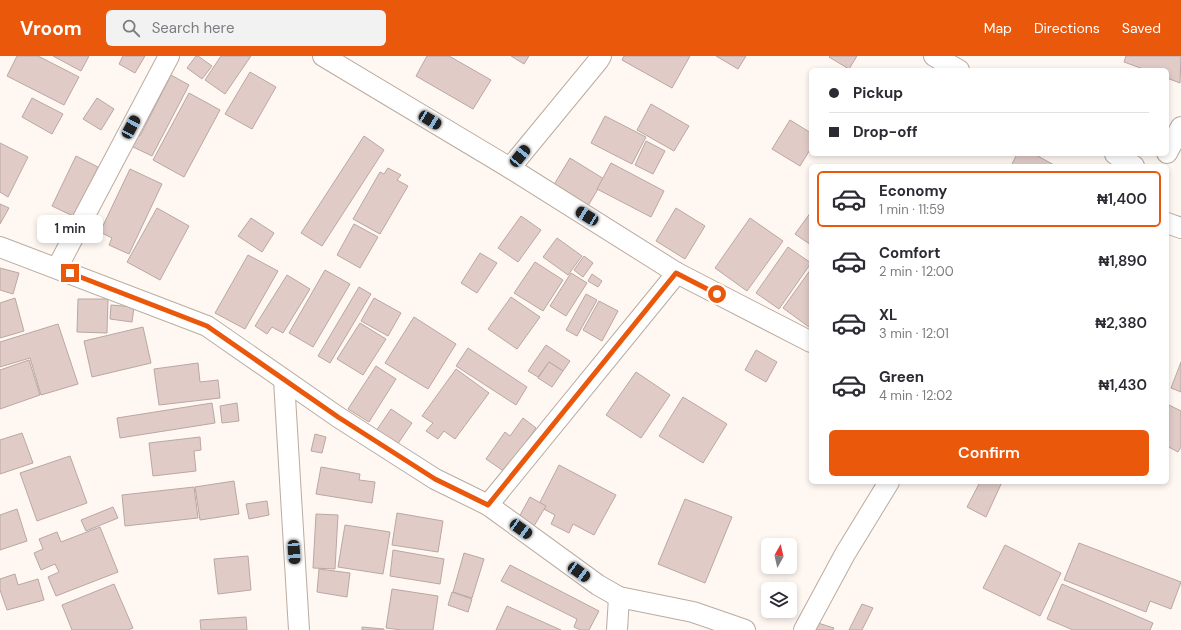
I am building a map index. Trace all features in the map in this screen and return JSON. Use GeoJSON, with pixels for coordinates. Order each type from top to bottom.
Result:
{"type":"FeatureCollection","features":[{"type":"Feature","properties":{"kind":"street"},"geometry":{"type":"LineString","coordinates":[[57,268],[168,56]]}},
{"type":"Feature","properties":{"kind":"street"},"geometry":{"type":"LineString","coordinates":[[323,56],[510,168],[676,273],[809,341]]}},
{"type":"Feature","properties":{"kind":"street"},"geometry":{"type":"LineString","coordinates":[[510,168],[601,56]]}},
{"type":"Feature","properties":{"kind":"street"},"geometry":{"type":"LineString","coordinates":[[934,56],[955,68]]}},
{"type":"Feature","properties":{"kind":"street"},"geometry":{"type":"LineString","coordinates":[[1169,149],[1181,127]]}},
{"type":"Feature","properties":{"kind":"street"},"geometry":{"type":"LineString","coordinates":[[1118,156],[1131,164]]}},
{"type":"Feature","properties":{"kind":"street"},"geometry":{"type":"LineString","coordinates":[[1169,224],[1181,228]]}},
{"type":"Feature","properties":{"kind":"street"},"geometry":{"type":"LineString","coordinates":[[0,247],[207,326],[338,417],[435,479],[488,505],[592,581],[619,597],[693,612],[745,630]]}},
{"type":"Feature","properties":{"kind":"street"},"geometry":{"type":"LineString","coordinates":[[488,505],[676,273]]}},
{"type":"Feature","properties":{"kind":"street"},"geometry":{"type":"LineString","coordinates":[[284,380],[299,630]]}},
{"type":"Feature","properties":{"kind":"street"},"geometry":{"type":"LineString","coordinates":[[804,630],[845,554],[888,484]]}},
{"type":"Feature","properties":{"kind":"street"},"geometry":{"type":"LineString","coordinates":[[616,630],[619,597]]}},
{"type":"Feature","properties":{"kind":"building"},"geometry":{"type":"Polygon","coordinates":[[[17,56],[38,56],[79,77],[64,105],[7,76],[17,56]]]}},
{"type":"Feature","properties":{"kind":"building"},"geometry":{"type":"Polygon","coordinates":[[[53,56],[89,56],[81,71],[53,56]]]}},
{"type":"Feature","properties":{"kind":"building"},"geometry":{"type":"Polygon","coordinates":[[[123,56],[145,56],[135,73],[119,64],[123,56]]]}},
{"type":"Feature","properties":{"kind":"building"},"geometry":{"type":"Polygon","coordinates":[[[196,56],[212,66],[202,79],[187,68],[196,56]]]}},
{"type":"Feature","properties":{"kind":"building"},"geometry":{"type":"Polygon","coordinates":[[[221,56],[251,56],[225,94],[205,80],[221,56]]]}},
{"type":"Feature","properties":{"kind":"building"},"geometry":{"type":"Polygon","coordinates":[[[427,56],[449,56],[491,80],[473,109],[416,76],[427,56]]]}},
{"type":"Feature","properties":{"kind":"building"},"geometry":{"type":"Polygon","coordinates":[[[511,56],[529,56],[524,64],[511,56]]]}},
{"type":"Feature","properties":{"kind":"building"},"geometry":{"type":"Polygon","coordinates":[[[624,56],[690,56],[672,88],[622,60],[624,56]]]}},
{"type":"Feature","properties":{"kind":"building"},"geometry":{"type":"Polygon","coordinates":[[[716,56],[746,56],[738,69],[716,56]]]}},
{"type":"Feature","properties":{"kind":"building"},"geometry":{"type":"Polygon","coordinates":[[[830,56],[857,56],[850,68],[829,57],[830,56]]]}},
{"type":"Feature","properties":{"kind":"building"},"geometry":{"type":"Polygon","coordinates":[[[1126,56],[1181,56],[1180,83],[1169,79],[1169,68],[1140,68],[1124,62],[1126,56]]]}},
{"type":"Feature","properties":{"kind":"building"},"geometry":{"type":"Polygon","coordinates":[[[250,72],[276,87],[252,129],[225,114],[250,72]]]}},
{"type":"Feature","properties":{"kind":"building"},"geometry":{"type":"Polygon","coordinates":[[[171,75],[189,85],[152,156],[129,145],[135,133],[140,136],[171,75]]]}},
{"type":"Feature","properties":{"kind":"building"},"geometry":{"type":"Polygon","coordinates":[[[189,93],[220,110],[184,177],[153,160],[189,93]]]}},
{"type":"Feature","properties":{"kind":"building"},"geometry":{"type":"Polygon","coordinates":[[[32,98],[63,114],[52,134],[22,117],[32,98]]]}},
{"type":"Feature","properties":{"kind":"building"},"geometry":{"type":"Polygon","coordinates":[[[97,98],[114,109],[101,130],[83,119],[97,98]]]}},
{"type":"Feature","properties":{"kind":"building"},"geometry":{"type":"Polygon","coordinates":[[[651,104],[689,126],[674,151],[637,130],[651,104]]]}},
{"type":"Feature","properties":{"kind":"building"},"geometry":{"type":"Polygon","coordinates":[[[605,116],[646,137],[632,164],[591,143],[605,116]]]}},
{"type":"Feature","properties":{"kind":"building"},"geometry":{"type":"Polygon","coordinates":[[[790,120],[809,132],[809,151],[800,166],[772,149],[790,120]]]}},
{"type":"Feature","properties":{"kind":"building"},"geometry":{"type":"Polygon","coordinates":[[[364,136],[384,150],[322,246],[301,233],[364,136]]]}},
{"type":"Feature","properties":{"kind":"building"},"geometry":{"type":"Polygon","coordinates":[[[646,141],[665,151],[653,174],[635,165],[646,141]]]}},
{"type":"Feature","properties":{"kind":"building"},"geometry":{"type":"Polygon","coordinates":[[[0,143],[28,157],[8,197],[0,192],[0,143]]]}},
{"type":"Feature","properties":{"kind":"building"},"geometry":{"type":"Polygon","coordinates":[[[76,156],[98,167],[75,217],[52,206],[76,156]]]}},
{"type":"Feature","properties":{"kind":"building"},"geometry":{"type":"Polygon","coordinates":[[[1016,156],[1038,156],[1052,164],[1012,164],[1016,156]]]}},
{"type":"Feature","properties":{"kind":"building"},"geometry":{"type":"Polygon","coordinates":[[[570,158],[604,179],[586,209],[552,188],[570,158]]]}},
{"type":"Feature","properties":{"kind":"building"},"geometry":{"type":"Polygon","coordinates":[[[611,163],[664,191],[651,217],[597,189],[611,163]]]}},
{"type":"Feature","properties":{"kind":"building"},"geometry":{"type":"Polygon","coordinates":[[[388,168],[401,175],[397,180],[408,186],[380,234],[353,219],[380,172],[384,174],[388,168]]]}},
{"type":"Feature","properties":{"kind":"building"},"geometry":{"type":"Polygon","coordinates":[[[130,169],[162,184],[129,254],[109,245],[112,238],[100,232],[130,169]]]}},
{"type":"Feature","properties":{"kind":"building"},"geometry":{"type":"Polygon","coordinates":[[[0,204],[9,208],[0,224],[0,204]]]}},
{"type":"Feature","properties":{"kind":"building"},"geometry":{"type":"Polygon","coordinates":[[[157,208],[189,226],[160,280],[127,262],[157,208]]]}},
{"type":"Feature","properties":{"kind":"building"},"geometry":{"type":"Polygon","coordinates":[[[676,208],[705,226],[685,259],[656,241],[676,208]]]}},
{"type":"Feature","properties":{"kind":"building"},"geometry":{"type":"Polygon","coordinates":[[[809,215],[809,244],[795,234],[809,215]]]}},
{"type":"Feature","properties":{"kind":"building"},"geometry":{"type":"Polygon","coordinates":[[[521,216],[541,230],[518,262],[498,248],[521,216]]]}},
{"type":"Feature","properties":{"kind":"building"},"geometry":{"type":"Polygon","coordinates":[[[251,218],[274,233],[262,252],[238,236],[251,218]]]}},
{"type":"Feature","properties":{"kind":"building"},"geometry":{"type":"Polygon","coordinates":[[[750,218],[783,241],[747,291],[715,268],[750,218]]]}},
{"type":"Feature","properties":{"kind":"building"},"geometry":{"type":"Polygon","coordinates":[[[354,224],[378,237],[360,268],[337,255],[354,224]]]}},
{"type":"Feature","properties":{"kind":"building"},"geometry":{"type":"Polygon","coordinates":[[[557,238],[582,256],[568,275],[543,257],[557,238]]]}},
{"type":"Feature","properties":{"kind":"building"},"geometry":{"type":"Polygon","coordinates":[[[788,247],[809,262],[809,266],[779,309],[756,293],[788,247]]]}},
{"type":"Feature","properties":{"kind":"building"},"geometry":{"type":"Polygon","coordinates":[[[480,253],[497,263],[477,293],[461,283],[480,253]]]}},
{"type":"Feature","properties":{"kind":"building"},"geometry":{"type":"Polygon","coordinates":[[[248,255],[278,271],[245,329],[215,313],[248,255]]]}},
{"type":"Feature","properties":{"kind":"building"},"geometry":{"type":"Polygon","coordinates":[[[584,256],[593,263],[583,277],[574,270],[584,256]]]}},
{"type":"Feature","properties":{"kind":"building"},"geometry":{"type":"Polygon","coordinates":[[[535,262],[563,280],[543,311],[514,293],[535,262]]]}},
{"type":"Feature","properties":{"kind":"building"},"geometry":{"type":"Polygon","coordinates":[[[0,268],[19,273],[13,294],[0,290],[0,268]]]}},
{"type":"Feature","properties":{"kind":"building"},"geometry":{"type":"Polygon","coordinates":[[[325,270],[350,284],[313,347],[289,333],[325,270]]]}},
{"type":"Feature","properties":{"kind":"building"},"geometry":{"type":"Polygon","coordinates":[[[809,272],[809,327],[783,308],[809,272]]]}},
{"type":"Feature","properties":{"kind":"building"},"geometry":{"type":"Polygon","coordinates":[[[571,273],[587,283],[566,316],[550,306],[571,273]]]}},
{"type":"Feature","properties":{"kind":"building"},"geometry":{"type":"Polygon","coordinates":[[[592,274],[602,281],[598,287],[588,281],[592,274]]]}},
{"type":"Feature","properties":{"kind":"building"},"geometry":{"type":"Polygon","coordinates":[[[287,275],[310,289],[283,333],[272,327],[267,334],[255,326],[287,275]]]}},
{"type":"Feature","properties":{"kind":"building"},"geometry":{"type":"Polygon","coordinates":[[[359,287],[371,294],[330,363],[318,356],[359,287]]]}},
{"type":"Feature","properties":{"kind":"building"},"geometry":{"type":"Polygon","coordinates":[[[586,294],[597,300],[577,336],[566,330],[586,294]]]}},
{"type":"Feature","properties":{"kind":"building"},"geometry":{"type":"Polygon","coordinates":[[[511,297],[540,317],[517,349],[488,329],[511,297]]]}},
{"type":"Feature","properties":{"kind":"building"},"geometry":{"type":"Polygon","coordinates":[[[15,298],[24,331],[0,338],[0,303],[15,298]]]}},
{"type":"Feature","properties":{"kind":"building"},"geometry":{"type":"Polygon","coordinates":[[[374,298],[401,313],[388,336],[361,321],[374,298]]]}},
{"type":"Feature","properties":{"kind":"building"},"geometry":{"type":"Polygon","coordinates":[[[78,299],[108,299],[107,333],[77,332],[78,299]]]}},
{"type":"Feature","properties":{"kind":"building"},"geometry":{"type":"Polygon","coordinates":[[[599,301],[618,311],[602,341],[583,330],[599,301]]]}},
{"type":"Feature","properties":{"kind":"building"},"geometry":{"type":"Polygon","coordinates":[[[111,305],[134,307],[132,322],[110,319],[111,305]]]}},
{"type":"Feature","properties":{"kind":"building"},"geometry":{"type":"Polygon","coordinates":[[[414,317],[456,344],[428,389],[385,363],[414,317]]]}},
{"type":"Feature","properties":{"kind":"building"},"geometry":{"type":"Polygon","coordinates":[[[360,323],[386,339],[363,375],[337,359],[360,323]]]}},
{"type":"Feature","properties":{"kind":"building"},"geometry":{"type":"Polygon","coordinates":[[[58,324],[78,384],[41,395],[30,358],[0,367],[0,342],[58,324]]]}},
{"type":"Feature","properties":{"kind":"building"},"geometry":{"type":"Polygon","coordinates":[[[143,327],[151,363],[92,377],[84,341],[143,327]]]}},
{"type":"Feature","properties":{"kind":"building"},"geometry":{"type":"Polygon","coordinates":[[[546,345],[570,361],[563,371],[549,362],[538,377],[528,371],[546,345]]]}},
{"type":"Feature","properties":{"kind":"building"},"geometry":{"type":"Polygon","coordinates":[[[468,348],[527,387],[516,405],[456,366],[468,348]]]}},
{"type":"Feature","properties":{"kind":"building"},"geometry":{"type":"Polygon","coordinates":[[[756,350],[777,362],[766,382],[745,370],[756,350]]]}},
{"type":"Feature","properties":{"kind":"building"},"geometry":{"type":"Polygon","coordinates":[[[29,360],[40,395],[0,409],[0,370],[29,360]]]}},
{"type":"Feature","properties":{"kind":"building"},"geometry":{"type":"Polygon","coordinates":[[[549,362],[563,371],[552,387],[538,378],[549,362]]]}},
{"type":"Feature","properties":{"kind":"building"},"geometry":{"type":"Polygon","coordinates":[[[1181,362],[1181,392],[1171,388],[1181,362]]]}},
{"type":"Feature","properties":{"kind":"building"},"geometry":{"type":"Polygon","coordinates":[[[198,363],[200,382],[218,380],[220,398],[159,405],[154,369],[198,363]]]}},
{"type":"Feature","properties":{"kind":"building"},"geometry":{"type":"Polygon","coordinates":[[[376,366],[396,379],[369,422],[348,409],[376,366]]]}},
{"type":"Feature","properties":{"kind":"building"},"geometry":{"type":"Polygon","coordinates":[[[456,369],[489,393],[455,439],[444,431],[438,439],[426,431],[433,423],[422,416],[456,369]]]}},
{"type":"Feature","properties":{"kind":"building"},"geometry":{"type":"Polygon","coordinates":[[[636,372],[670,395],[641,438],[606,415],[636,372]]]}},
{"type":"Feature","properties":{"kind":"building"},"geometry":{"type":"Polygon","coordinates":[[[683,397],[727,424],[703,463],[659,436],[683,397]]]}},
{"type":"Feature","properties":{"kind":"building"},"geometry":{"type":"Polygon","coordinates":[[[212,403],[215,423],[120,438],[117,418],[212,403]]]}},
{"type":"Feature","properties":{"kind":"building"},"geometry":{"type":"Polygon","coordinates":[[[237,403],[239,421],[222,423],[220,406],[237,403]]]}},
{"type":"Feature","properties":{"kind":"building"},"geometry":{"type":"Polygon","coordinates":[[[1169,405],[1181,411],[1181,447],[1178,452],[1169,447],[1169,405]]]}},
{"type":"Feature","properties":{"kind":"building"},"geometry":{"type":"Polygon","coordinates":[[[391,409],[412,423],[397,445],[376,431],[391,409]]]}},
{"type":"Feature","properties":{"kind":"building"},"geometry":{"type":"Polygon","coordinates":[[[523,418],[536,428],[505,472],[486,459],[505,432],[510,436],[523,418]]]}},
{"type":"Feature","properties":{"kind":"building"},"geometry":{"type":"Polygon","coordinates":[[[22,433],[33,463],[0,474],[0,440],[22,433]]]}},
{"type":"Feature","properties":{"kind":"building"},"geometry":{"type":"Polygon","coordinates":[[[315,434],[326,437],[322,453],[311,451],[315,434]]]}},
{"type":"Feature","properties":{"kind":"building"},"geometry":{"type":"Polygon","coordinates":[[[200,437],[201,450],[194,451],[196,471],[153,476],[149,443],[200,437]]]}},
{"type":"Feature","properties":{"kind":"building"},"geometry":{"type":"Polygon","coordinates":[[[70,456],[87,503],[37,521],[20,473],[70,456]]]}},
{"type":"Feature","properties":{"kind":"building"},"geometry":{"type":"Polygon","coordinates":[[[559,465],[616,495],[594,535],[573,524],[569,533],[551,524],[555,515],[538,506],[559,465]]]}},
{"type":"Feature","properties":{"kind":"building"},"geometry":{"type":"Polygon","coordinates":[[[321,467],[360,474],[359,480],[375,482],[372,503],[316,494],[321,467]]]}},
{"type":"Feature","properties":{"kind":"building"},"geometry":{"type":"Polygon","coordinates":[[[234,481],[239,514],[200,520],[195,487],[234,481]]]}},
{"type":"Feature","properties":{"kind":"building"},"geometry":{"type":"Polygon","coordinates":[[[979,484],[1001,484],[986,517],[967,507],[979,484]]]}},
{"type":"Feature","properties":{"kind":"building"},"geometry":{"type":"Polygon","coordinates":[[[194,487],[198,518],[125,526],[122,495],[194,487]]]}},
{"type":"Feature","properties":{"kind":"building"},"geometry":{"type":"Polygon","coordinates":[[[530,497],[546,506],[534,526],[519,517],[530,497]]]}},
{"type":"Feature","properties":{"kind":"building"},"geometry":{"type":"Polygon","coordinates":[[[685,499],[732,517],[705,583],[658,564],[685,499]]]}},
{"type":"Feature","properties":{"kind":"building"},"geometry":{"type":"Polygon","coordinates":[[[267,501],[269,515],[249,519],[246,504],[267,501]]]}},
{"type":"Feature","properties":{"kind":"building"},"geometry":{"type":"Polygon","coordinates":[[[113,507],[118,518],[86,531],[81,520],[113,507]]]}},
{"type":"Feature","properties":{"kind":"building"},"geometry":{"type":"Polygon","coordinates":[[[17,509],[27,541],[0,550],[0,515],[17,509]]]}},
{"type":"Feature","properties":{"kind":"building"},"geometry":{"type":"Polygon","coordinates":[[[397,513],[443,521],[438,552],[392,545],[397,513]]]}},
{"type":"Feature","properties":{"kind":"building"},"geometry":{"type":"Polygon","coordinates":[[[316,514],[338,515],[335,569],[313,568],[316,514]]]}},
{"type":"Feature","properties":{"kind":"building"},"geometry":{"type":"Polygon","coordinates":[[[345,525],[390,532],[383,574],[338,567],[345,525]]]}},
{"type":"Feature","properties":{"kind":"building"},"geometry":{"type":"Polygon","coordinates":[[[100,527],[118,572],[56,596],[48,577],[59,572],[55,564],[41,570],[34,553],[43,549],[39,539],[57,532],[61,542],[100,527]]]}},
{"type":"Feature","properties":{"kind":"building"},"geometry":{"type":"Polygon","coordinates":[[[1079,543],[1181,582],[1171,609],[1150,601],[1146,612],[1064,580],[1079,543]]]}},
{"type":"Feature","properties":{"kind":"building"},"geometry":{"type":"Polygon","coordinates":[[[1005,545],[1061,573],[1040,616],[983,588],[1005,545]]]}},
{"type":"Feature","properties":{"kind":"building"},"geometry":{"type":"Polygon","coordinates":[[[393,550],[444,559],[440,584],[390,576],[393,550]]]}},
{"type":"Feature","properties":{"kind":"building"},"geometry":{"type":"Polygon","coordinates":[[[464,553],[484,559],[472,598],[453,592],[464,553]]]}},
{"type":"Feature","properties":{"kind":"building"},"geometry":{"type":"Polygon","coordinates":[[[248,556],[251,590],[218,594],[214,559],[248,556]]]}},
{"type":"Feature","properties":{"kind":"building"},"geometry":{"type":"Polygon","coordinates":[[[510,565],[599,611],[589,630],[580,630],[574,627],[577,619],[501,581],[510,565]]]}},
{"type":"Feature","properties":{"kind":"building"},"geometry":{"type":"Polygon","coordinates":[[[319,569],[350,573],[347,597],[317,592],[319,569]]]}},
{"type":"Feature","properties":{"kind":"building"},"geometry":{"type":"Polygon","coordinates":[[[15,574],[18,585],[38,579],[44,600],[7,610],[0,590],[0,579],[15,574]]]}},
{"type":"Feature","properties":{"kind":"building"},"geometry":{"type":"Polygon","coordinates":[[[114,584],[133,628],[128,630],[72,630],[62,605],[114,584]]]}},
{"type":"Feature","properties":{"kind":"building"},"geometry":{"type":"Polygon","coordinates":[[[1062,584],[1153,623],[1150,630],[1073,630],[1047,619],[1062,584]]]}},
{"type":"Feature","properties":{"kind":"building"},"geometry":{"type":"Polygon","coordinates":[[[392,589],[438,596],[433,630],[402,630],[386,628],[392,589]]]}},
{"type":"Feature","properties":{"kind":"building"},"geometry":{"type":"Polygon","coordinates":[[[452,592],[472,599],[468,612],[448,605],[452,592]]]}},
{"type":"Feature","properties":{"kind":"building"},"geometry":{"type":"Polygon","coordinates":[[[862,604],[873,608],[862,630],[849,630],[862,604]]]}},
{"type":"Feature","properties":{"kind":"building"},"geometry":{"type":"Polygon","coordinates":[[[507,606],[561,630],[496,630],[507,606]]]}},
{"type":"Feature","properties":{"kind":"building"},"geometry":{"type":"Polygon","coordinates":[[[246,617],[247,630],[201,630],[200,620],[246,617]]]}},
{"type":"Feature","properties":{"kind":"building"},"geometry":{"type":"Polygon","coordinates":[[[818,623],[834,628],[833,630],[815,630],[818,623]]]}},
{"type":"Feature","properties":{"kind":"building"},"geometry":{"type":"Polygon","coordinates":[[[362,627],[384,629],[384,630],[362,630],[362,627]]]}},
{"type":"Feature","properties":{"kind":"route"},"geometry":{"type":"LineString","coordinates":[[70,273],[207,326],[338,417],[435,479],[488,505],[676,273],[717,294]]}}]}
